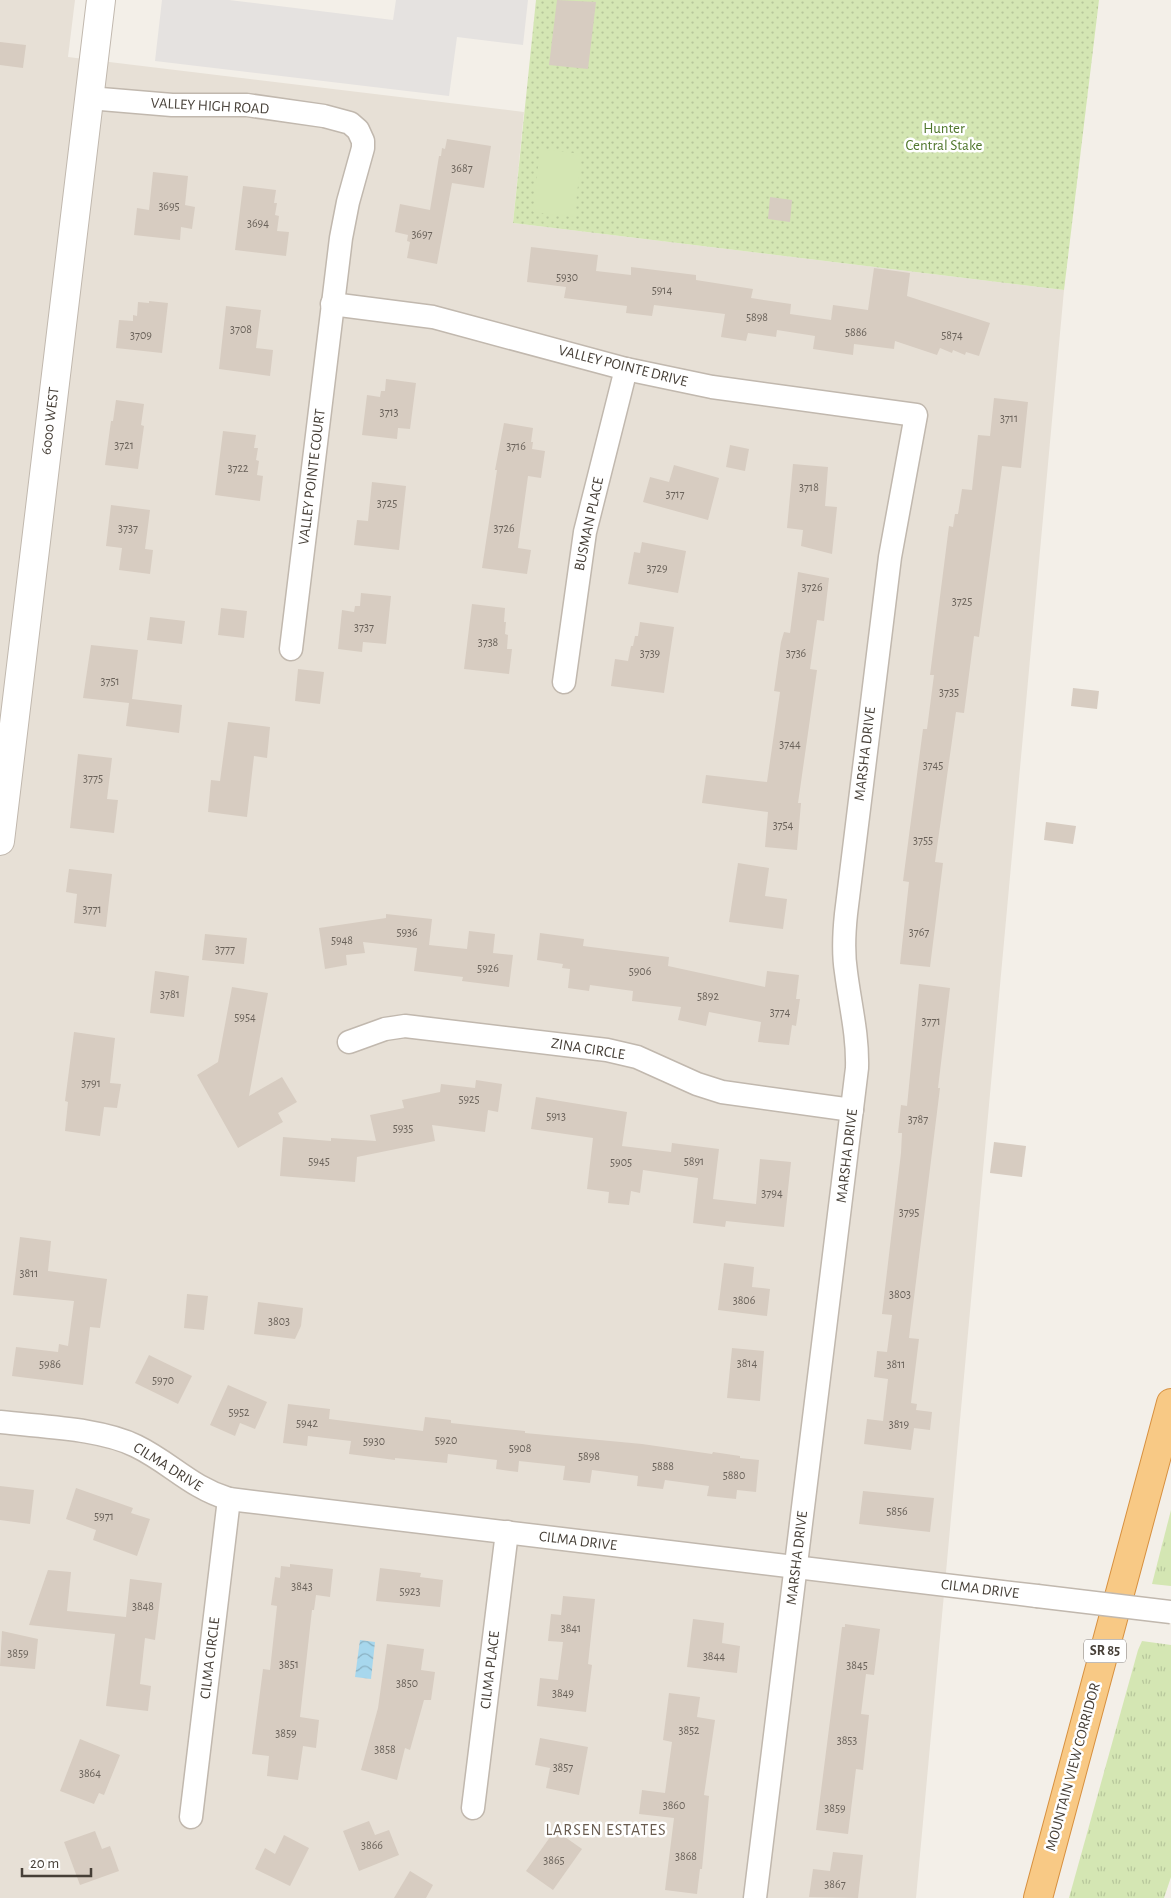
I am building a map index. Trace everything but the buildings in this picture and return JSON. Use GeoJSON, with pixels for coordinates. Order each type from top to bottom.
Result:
{"type":"FeatureCollection","features":[{"type":"Feature","properties":{"kind":"highway","name":"MOUNTAIN VIEW CORRIDOR"},"geometry":{"type":"LineString","coordinates":[[1038,1898],[1171,1404]]}},
{"type":"Feature","properties":{"kind":"street","name":"6000 WEST"},"geometry":{"type":"LineString","coordinates":[[0,841],[100,0]]}},
{"type":"Feature","properties":{"kind":"street","name":"VALLEY HIGH ROAD"},"geometry":{"type":"LineString","coordinates":[[89,98],[172,105],[247,105],[350,123],[358,130],[363,141],[363,148],[344,221],[332,304]]}},
{"type":"Feature","properties":{"kind":"street","name":"VALLEY POINTE DRIVE"},"geometry":{"type":"LineString","coordinates":[[332,304],[432,316],[626,369],[754,394],[916,415]]}},
{"type":"Feature","properties":{"kind":"street","name":"VALLEY POINTE COURT"},"geometry":{"type":"LineString","coordinates":[[291,649],[332,304]]}},
{"type":"Feature","properties":{"kind":"street","name":"BUSMAN PLACE"},"geometry":{"type":"LineString","coordinates":[[564,682],[585,532],[626,369]]}},
{"type":"Feature","properties":{"kind":"street","name":"MARSHA DRIVE"},"geometry":{"type":"LineString","coordinates":[[755,1898],[858,1052],[846,970],[844,932],[890,557],[916,415]]}},
{"type":"Feature","properties":{"kind":"street","name":"ZINA CIRCLE"},"geometry":{"type":"LineString","coordinates":[[349,1042],[385,1029],[405,1026],[607,1050],[637,1057],[692,1082],[722,1092],[852,1110]]}},
{"type":"Feature","properties":{"kind":"street","name":"CILMA DRIVE"},"geometry":{"type":"LineString","coordinates":[[0,1422],[92,1433],[120,1439],[152,1454],[200,1488],[229,1499],[1171,1612]]}},
{"type":"Feature","properties":{"kind":"street","name":"CILMA CIRCLE"},"geometry":{"type":"LineString","coordinates":[[191,1817],[229,1499]]}},
{"type":"Feature","properties":{"kind":"street","name":"CILMA PLACE"},"geometry":{"type":"LineString","coordinates":[[473,1808],[506,1532]]}},
{"type":"Feature","properties":{"kind":"shaded area"},"geometry":{"type":"Polygon","coordinates":[[[0,0],[75,0],[68,57],[524,112],[513,223],[1064,290],[916,1898],[0,1898],[0,0]]]}},
{"type":"Feature","properties":{"kind":"shaded area"},"geometry":{"type":"Polygon","coordinates":[[[162,0],[229,0],[393,20],[396,0],[528,0],[523,45],[457,37],[449,96],[155,61],[162,0]]]}},
{"type":"Feature","properties":{"kind":"green space","name":"Hunter Central Stake"},"geometry":{"type":"Polygon","coordinates":[[[536,0],[1099,0],[1064,290],[513,223],[536,0]]]}},
{"type":"Feature","properties":{"kind":"green space"},"geometry":{"type":"Polygon","coordinates":[[[540,149],[582,154],[574,217],[533,212],[540,149]]]}},
{"type":"Feature","properties":{"kind":"green space"},"geometry":{"type":"Polygon","coordinates":[[[1171,1510],[1171,1586],[1152,1584],[1171,1510]]]}},
{"type":"Feature","properties":{"kind":"green space"},"geometry":{"type":"Polygon","coordinates":[[[1142,1641],[1171,1645],[1171,1877],[1164,1898],[1069,1898],[1138,1650],[1142,1641]]]}},
{"type":"Feature","properties":{"kind":"water"},"geometry":{"type":"Polygon","coordinates":[[[360,1640],[375,1642],[371,1679],[355,1677],[360,1640]]]}},
{"type":"Feature","properties":{"kind":"district","name":"LARSEN ESTATES"},"geometry":{"type":"Point","coordinates":[606,1830]}}]}
